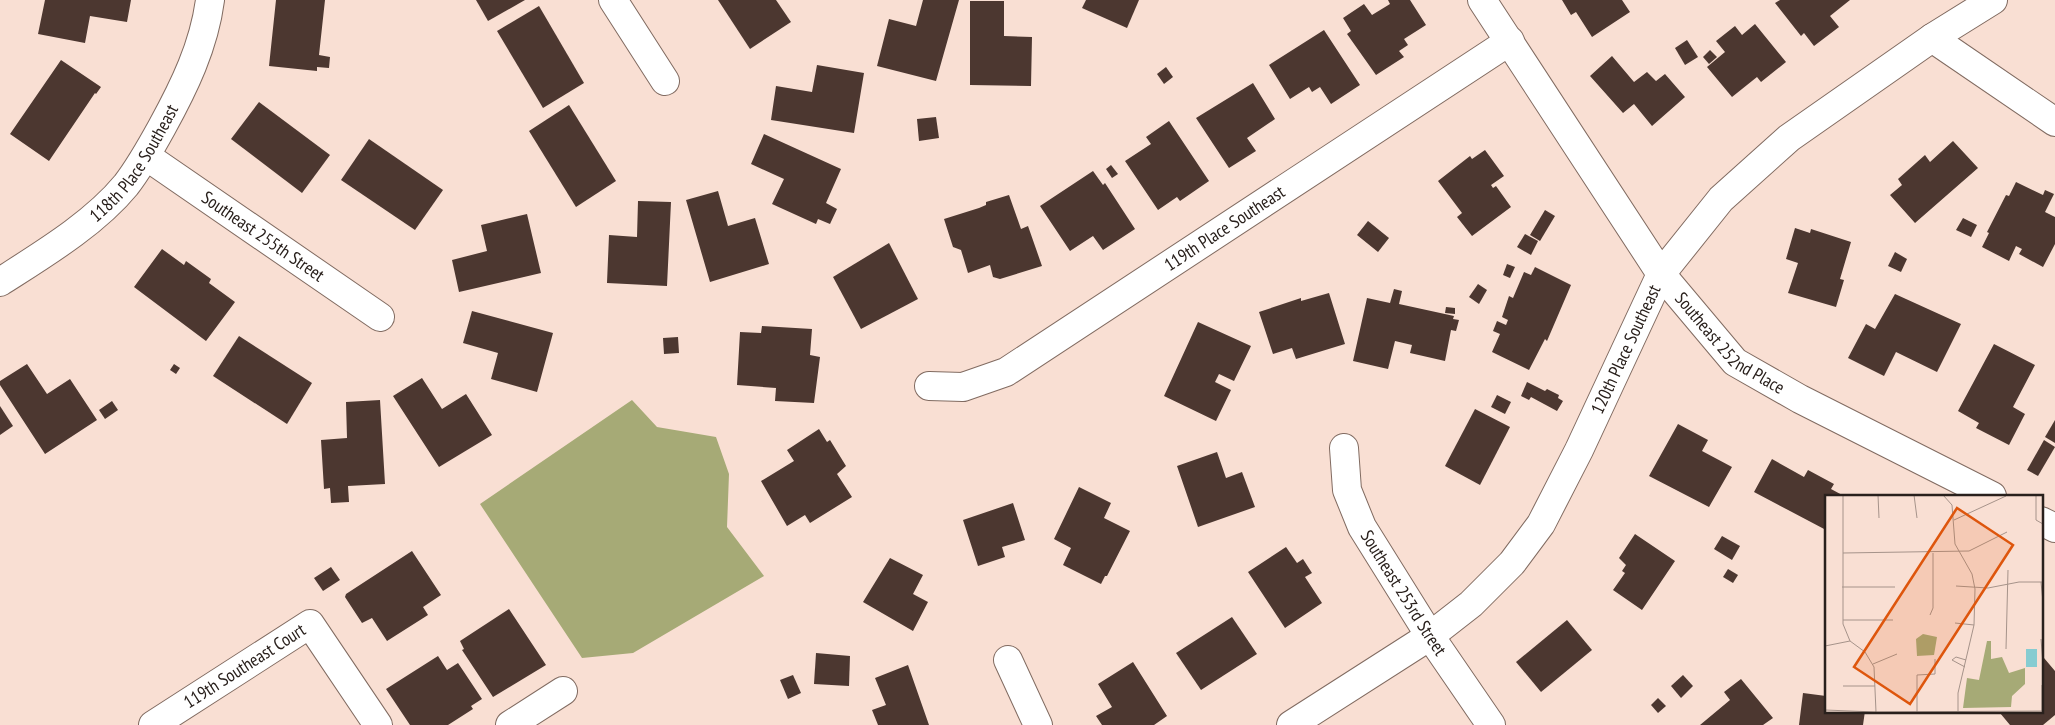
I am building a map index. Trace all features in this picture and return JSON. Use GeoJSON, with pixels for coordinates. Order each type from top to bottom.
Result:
{"type":"FeatureCollection","features":[{"type":"Feature","properties":{"kind":"street","name":"118th Place Southeast"},"geometry":{"type":"LineString","coordinates":[[0,282],[51,249],[97,213],[126,186],[146,156],[189,76],[208,17],[210,0]]}},
{"type":"Feature","properties":{"kind":"street"},"geometry":{"type":"LineString","coordinates":[[613,0],[665,81]]}},
{"type":"Feature","properties":{"kind":"street","name":"Southeast 252nd Place"},"geometry":{"type":"LineString","coordinates":[[1482,0],[1661,274],[1735,362],[1800,399],[1990,495]]}},
{"type":"Feature","properties":{"kind":"street","name":"120th Place Southeast"},"geometry":{"type":"LineString","coordinates":[[1291,725],[1430,636],[1471,604],[1512,563],[1541,524],[1579,450],[1661,274],[1721,199],[1789,138],[1932,38],[1993,0]]}},
{"type":"Feature","properties":{"kind":"street"},"geometry":{"type":"LineString","coordinates":[[1932,38],[2055,122]]}},
{"type":"Feature","properties":{"kind":"street","name":"119th Place Southeast"},"geometry":{"type":"LineString","coordinates":[[929,386],[963,387],[1006,372],[1510,41]]}},
{"type":"Feature","properties":{"kind":"street","name":"Southeast 255th Street"},"geometry":{"type":"LineString","coordinates":[[146,156],[380,317]]}},
{"type":"Feature","properties":{"kind":"street","name":"Southeast 253rd Street"},"geometry":{"type":"LineString","coordinates":[[1344,448],[1346,490],[1362,526],[1430,636],[1491,725]]}},
{"type":"Feature","properties":{"kind":"street"},"geometry":{"type":"LineString","coordinates":[[2042,522],[2055,528]]}},
{"type":"Feature","properties":{"kind":"street","name":"119th Southeast Court"},"geometry":{"type":"LineString","coordinates":[[153,725],[310,624],[378,725]]}},
{"type":"Feature","properties":{"kind":"street"},"geometry":{"type":"LineString","coordinates":[[1008,660],[1038,725]]}},
{"type":"Feature","properties":{"kind":"street"},"geometry":{"type":"LineString","coordinates":[[510,725],[563,691]]}},
{"type":"Feature","properties":{"kind":"green space"},"geometry":{"type":"Polygon","coordinates":[[[632,400],[657,427],[716,437],[729,474],[727,527],[764,576],[633,653],[582,658],[480,504],[632,400]]]}},
{"type":"Feature","properties":{"kind":"building"},"geometry":{"type":"Polygon","coordinates":[[[45,0],[131,0],[127,22],[90,16],[85,43],[38,34],[45,0]]]}},
{"type":"Feature","properties":{"kind":"building"},"geometry":{"type":"Polygon","coordinates":[[[276,0],[325,0],[319,55],[330,57],[329,68],[317,67],[317,71],[269,66],[276,0]]]}},
{"type":"Feature","properties":{"kind":"building"},"geometry":{"type":"Polygon","coordinates":[[[476,0],[525,0],[488,21],[476,0]]]}},
{"type":"Feature","properties":{"kind":"building"},"geometry":{"type":"Polygon","coordinates":[[[718,0],[776,0],[791,22],[750,49],[718,0]]]}},
{"type":"Feature","properties":{"kind":"building"},"geometry":{"type":"Polygon","coordinates":[[[923,0],[959,0],[936,81],[877,66],[889,19],[916,26],[923,0]]]}},
{"type":"Feature","properties":{"kind":"building"},"geometry":{"type":"Polygon","coordinates":[[[1086,0],[1139,0],[1127,28],[1082,8],[1086,0]]]}},
{"type":"Feature","properties":{"kind":"building"},"geometry":{"type":"Polygon","coordinates":[[[1388,0],[1410,0],[1426,25],[1404,39],[1408,45],[1399,51],[1404,57],[1376,75],[1347,34],[1351,31],[1343,18],[1364,4],[1372,15],[1390,4],[1388,0]]]}},
{"type":"Feature","properties":{"kind":"building"},"geometry":{"type":"Polygon","coordinates":[[[1562,0],[1622,0],[1630,12],[1592,37],[1576,12],[1571,15],[1562,0]]]}},
{"type":"Feature","properties":{"kind":"building"},"geometry":{"type":"Polygon","coordinates":[[[1780,0],[1850,0],[1830,16],[1839,27],[1814,46],[1804,33],[1801,36],[1775,3],[1780,0]]]}},
{"type":"Feature","properties":{"kind":"building"},"geometry":{"type":"Polygon","coordinates":[[[970,1],[1004,1],[1004,36],[1032,37],[1031,86],[970,85],[970,1]]]}},
{"type":"Feature","properties":{"kind":"building"},"geometry":{"type":"Polygon","coordinates":[[[539,6],[584,83],[543,108],[497,31],[539,6]]]}},
{"type":"Feature","properties":{"kind":"building"},"geometry":{"type":"Polygon","coordinates":[[[1755,24],[1786,62],[1761,82],[1757,77],[1732,97],[1707,67],[1725,52],[1716,41],[1735,26],[1742,35],[1755,24]]]}},
{"type":"Feature","properties":{"kind":"building"},"geometry":{"type":"Polygon","coordinates":[[[1324,30],[1360,85],[1331,104],[1320,87],[1312,92],[1309,87],[1290,99],[1269,65],[1324,30]]]}},
{"type":"Feature","properties":{"kind":"building"},"geometry":{"type":"Polygon","coordinates":[[[1687,40],[1698,57],[1685,65],[1675,48],[1687,40]]]}},
{"type":"Feature","properties":{"kind":"building"},"geometry":{"type":"Polygon","coordinates":[[[1710,50],[1717,57],[1709,64],[1703,57],[1710,50]]]}},
{"type":"Feature","properties":{"kind":"building"},"geometry":{"type":"Polygon","coordinates":[[[1612,56],[1634,82],[1647,72],[1656,81],[1665,74],[1685,97],[1652,126],[1634,104],[1623,113],[1590,76],[1612,56]]]}},
{"type":"Feature","properties":{"kind":"building"},"geometry":{"type":"Polygon","coordinates":[[[61,60],[101,87],[49,161],[10,134],[61,60]]]}},
{"type":"Feature","properties":{"kind":"building"},"geometry":{"type":"Polygon","coordinates":[[[817,65],[864,73],[854,133],[771,120],[776,86],[812,92],[817,65]]]}},
{"type":"Feature","properties":{"kind":"building"},"geometry":{"type":"Polygon","coordinates":[[[1166,67],[1173,77],[1164,84],[1157,74],[1166,67]]]}},
{"type":"Feature","properties":{"kind":"building"},"geometry":{"type":"Polygon","coordinates":[[[1253,83],[1275,119],[1247,138],[1256,151],[1229,168],[1196,118],[1253,83]]]}},
{"type":"Feature","properties":{"kind":"building"},"geometry":{"type":"Polygon","coordinates":[[[259,102],[330,155],[302,193],[231,139],[259,102]]]}},
{"type":"Feature","properties":{"kind":"building"},"geometry":{"type":"Polygon","coordinates":[[[569,105],[616,181],[576,207],[529,131],[569,105]]]}},
{"type":"Feature","properties":{"kind":"building"},"geometry":{"type":"Polygon","coordinates":[[[936,117],[939,138],[919,141],[917,119],[936,117]]]}},
{"type":"Feature","properties":{"kind":"building"},"geometry":{"type":"Polygon","coordinates":[[[1169,121],[1209,181],[1180,201],[1177,197],[1158,210],[1125,161],[1151,144],[1146,137],[1169,121]]]}},
{"type":"Feature","properties":{"kind":"building"},"geometry":{"type":"Polygon","coordinates":[[[764,134],[841,169],[826,203],[837,209],[830,224],[818,219],[816,224],[772,204],[784,179],[751,164],[764,134]]]}},
{"type":"Feature","properties":{"kind":"building"},"geometry":{"type":"Polygon","coordinates":[[[369,139],[443,190],[415,230],[341,180],[369,139]]]}},
{"type":"Feature","properties":{"kind":"building"},"geometry":{"type":"Polygon","coordinates":[[[1953,141],[1978,168],[1915,223],[1890,195],[1902,185],[1898,179],[1925,155],[1930,162],[1953,141]]]}},
{"type":"Feature","properties":{"kind":"building"},"geometry":{"type":"Polygon","coordinates":[[[1485,150],[1504,176],[1491,185],[1493,188],[1496,186],[1511,207],[1472,236],[1457,217],[1462,213],[1438,181],[1470,156],[1472,159],[1485,150]]]}},
{"type":"Feature","properties":{"kind":"building"},"geometry":{"type":"Polygon","coordinates":[[[1111,165],[1118,174],[1112,178],[1106,169],[1111,165]]]}},
{"type":"Feature","properties":{"kind":"building"},"geometry":{"type":"Polygon","coordinates":[[[1093,171],[1103,185],[1105,183],[1135,229],[1103,250],[1093,236],[1070,251],[1040,206],[1093,171]]]}},
{"type":"Feature","properties":{"kind":"building"},"geometry":{"type":"Polygon","coordinates":[[[2016,182],[2043,195],[2045,190],[2054,194],[2045,212],[2055,217],[2055,244],[2043,267],[2019,254],[2022,249],[2016,246],[2009,261],[1982,247],[1989,233],[1987,232],[2006,195],[2009,196],[2016,182]]]}},
{"type":"Feature","properties":{"kind":"building"},"geometry":{"type":"Polygon","coordinates":[[[718,191],[728,226],[755,218],[769,264],[710,282],[686,200],[718,191]]]}},
{"type":"Feature","properties":{"kind":"building"},"geometry":{"type":"Polygon","coordinates":[[[1009,195],[1021,229],[1028,226],[1042,266],[1000,279],[993,277],[990,265],[968,273],[961,250],[953,247],[944,219],[979,208],[986,205],[986,202],[1009,195]]]}},
{"type":"Feature","properties":{"kind":"building"},"geometry":{"type":"Polygon","coordinates":[[[638,201],[671,202],[667,286],[607,283],[609,235],[637,237],[638,201]]]}},
{"type":"Feature","properties":{"kind":"building"},"geometry":{"type":"Polygon","coordinates":[[[1545,210],[1555,216],[1540,241],[1530,235],[1545,210]]]}},
{"type":"Feature","properties":{"kind":"building"},"geometry":{"type":"Polygon","coordinates":[[[527,214],[541,273],[459,292],[452,260],[487,251],[481,225],[527,214]]]}},
{"type":"Feature","properties":{"kind":"building"},"geometry":{"type":"Polygon","coordinates":[[[1963,218],[1977,225],[1971,237],[1956,230],[1963,218]]]}},
{"type":"Feature","properties":{"kind":"building"},"geometry":{"type":"Polygon","coordinates":[[[1368,221],[1389,238],[1378,252],[1357,235],[1368,221]]]}},
{"type":"Feature","properties":{"kind":"building"},"geometry":{"type":"Polygon","coordinates":[[[1795,228],[1810,233],[1811,229],[1851,242],[1840,279],[1844,280],[1836,307],[1788,293],[1798,263],[1786,259],[1795,228]]]}},
{"type":"Feature","properties":{"kind":"building"},"geometry":{"type":"Polygon","coordinates":[[[1525,234],[1538,241],[1531,255],[1517,247],[1525,234]]]}},
{"type":"Feature","properties":{"kind":"building"},"geometry":{"type":"Polygon","coordinates":[[[889,243],[918,299],[861,329],[833,277],[889,243]]]}},
{"type":"Feature","properties":{"kind":"building"},"geometry":{"type":"Polygon","coordinates":[[[162,249],[184,265],[186,261],[211,279],[209,283],[235,302],[206,341],[134,287],[162,249]]]}},
{"type":"Feature","properties":{"kind":"building"},"geometry":{"type":"Polygon","coordinates":[[[1895,252],[1907,259],[1901,272],[1888,266],[1895,252]]]}},
{"type":"Feature","properties":{"kind":"building"},"geometry":{"type":"Polygon","coordinates":[[[1507,264],[1515,267],[1510,278],[1503,275],[1507,264]]]}},
{"type":"Feature","properties":{"kind":"building"},"geometry":{"type":"Polygon","coordinates":[[[1535,267],[1571,285],[1547,341],[1545,339],[1529,370],[1492,352],[1500,334],[1493,331],[1497,321],[1506,325],[1508,320],[1502,317],[1509,296],[1513,298],[1524,272],[1531,275],[1535,267]]]}},
{"type":"Feature","properties":{"kind":"building"},"geometry":{"type":"Polygon","coordinates":[[[1478,284],[1487,290],[1479,304],[1469,297],[1478,284]]]}},
{"type":"Feature","properties":{"kind":"building"},"geometry":{"type":"Polygon","coordinates":[[[1394,289],[1402,291],[1399,304],[1454,316],[1453,319],[1459,320],[1456,331],[1451,330],[1445,361],[1410,353],[1412,345],[1395,341],[1388,369],[1353,361],[1367,298],[1390,303],[1394,289]]]}},
{"type":"Feature","properties":{"kind":"building"},"geometry":{"type":"Polygon","coordinates":[[[1329,293],[1345,344],[1296,359],[1292,348],[1273,354],[1259,312],[1301,298],[1301,301],[1329,293]]]}},
{"type":"Feature","properties":{"kind":"building"},"geometry":{"type":"Polygon","coordinates":[[[1895,294],[1961,324],[1937,372],[1896,352],[1884,376],[1848,358],[1866,324],[1875,329],[1895,294]]]}},
{"type":"Feature","properties":{"kind":"building"},"geometry":{"type":"Polygon","coordinates":[[[1446,307],[1455,308],[1455,314],[1445,313],[1446,307]]]}},
{"type":"Feature","properties":{"kind":"building"},"geometry":{"type":"Polygon","coordinates":[[[472,311],[553,333],[537,392],[491,379],[498,353],[463,343],[472,311]]]}},
{"type":"Feature","properties":{"kind":"building"},"geometry":{"type":"Polygon","coordinates":[[[1198,322],[1251,346],[1234,381],[1219,374],[1215,382],[1231,390],[1216,421],[1164,396],[1198,322]]]}},
{"type":"Feature","properties":{"kind":"building"},"geometry":{"type":"Polygon","coordinates":[[[762,326],[812,329],[810,355],[820,357],[814,403],[775,401],[776,388],[737,385],[740,332],[761,333],[762,326]]]}},
{"type":"Feature","properties":{"kind":"building"},"geometry":{"type":"Polygon","coordinates":[[[239,336],[312,383],[287,424],[213,376],[239,336]]]}},
{"type":"Feature","properties":{"kind":"building"},"geometry":{"type":"Polygon","coordinates":[[[678,337],[679,353],[664,354],[663,338],[678,337]]]}},
{"type":"Feature","properties":{"kind":"building"},"geometry":{"type":"Polygon","coordinates":[[[1994,344],[2035,365],[2013,407],[2025,414],[2009,445],[1976,428],[1979,423],[1958,411],[1994,344]]]}},
{"type":"Feature","properties":{"kind":"building"},"geometry":{"type":"Polygon","coordinates":[[[27,364],[47,394],[70,379],[97,420],[45,454],[0,385],[0,381],[27,364]]]}},
{"type":"Feature","properties":{"kind":"building"},"geometry":{"type":"Polygon","coordinates":[[[174,364],[180,368],[176,374],[170,370],[174,364]]]}},
{"type":"Feature","properties":{"kind":"building"},"geometry":{"type":"Polygon","coordinates":[[[422,378],[442,409],[466,394],[492,435],[439,467],[393,396],[422,378]]]}},
{"type":"Feature","properties":{"kind":"building"},"geometry":{"type":"Polygon","coordinates":[[[1527,382],[1545,391],[1547,389],[1559,395],[1558,398],[1563,401],[1557,411],[1531,397],[1529,400],[1521,396],[1527,382]]]}},
{"type":"Feature","properties":{"kind":"building"},"geometry":{"type":"Polygon","coordinates":[[[1497,395],[1511,402],[1505,414],[1491,407],[1497,395]]]}},
{"type":"Feature","properties":{"kind":"building"},"geometry":{"type":"Polygon","coordinates":[[[380,400],[385,484],[348,486],[349,502],[331,503],[330,488],[324,489],[321,440],[347,438],[346,402],[380,400]]]}},
{"type":"Feature","properties":{"kind":"building"},"geometry":{"type":"Polygon","coordinates":[[[112,401],[118,410],[105,419],[99,410],[112,401]]]}},
{"type":"Feature","properties":{"kind":"building"},"geometry":{"type":"Polygon","coordinates":[[[0,406],[13,426],[0,435],[0,406]]]}},
{"type":"Feature","properties":{"kind":"building"},"geometry":{"type":"Polygon","coordinates":[[[1475,409],[1510,427],[1480,485],[1445,466],[1475,409]]]}},
{"type":"Feature","properties":{"kind":"building"},"geometry":{"type":"Polygon","coordinates":[[[2055,420],[2055,443],[2045,437],[2055,420]]]}},
{"type":"Feature","properties":{"kind":"building"},"geometry":{"type":"Polygon","coordinates":[[[1678,424],[1708,440],[1702,451],[1732,467],[1709,507],[1649,476],[1678,424]]]}},
{"type":"Feature","properties":{"kind":"building"},"geometry":{"type":"Polygon","coordinates":[[[819,429],[827,442],[830,440],[846,466],[837,474],[852,497],[810,523],[805,515],[787,526],[761,481],[794,461],[787,450],[819,429]]]}},
{"type":"Feature","properties":{"kind":"building"},"geometry":{"type":"Polygon","coordinates":[[[2044,440],[2055,447],[2038,476],[2027,470],[2044,440]]]}},
{"type":"Feature","properties":{"kind":"building"},"geometry":{"type":"Polygon","coordinates":[[[1217,452],[1226,478],[1242,472],[1255,507],[1198,527],[1177,466],[1217,452]]]}},
{"type":"Feature","properties":{"kind":"building"},"geometry":{"type":"Polygon","coordinates":[[[1772,459],[1804,477],[1808,470],[1834,484],[1831,489],[1842,495],[1825,495],[1825,529],[1754,492],[1772,459]]]}},
{"type":"Feature","properties":{"kind":"building"},"geometry":{"type":"Polygon","coordinates":[[[1079,487],[1111,503],[1104,518],[1130,531],[1101,584],[1063,565],[1071,548],[1054,539],[1079,487]]]}},
{"type":"Feature","properties":{"kind":"building"},"geometry":{"type":"Polygon","coordinates":[[[1013,503],[1025,540],[1002,547],[1005,557],[978,566],[963,520],[1013,503]]]}},
{"type":"Feature","properties":{"kind":"building"},"geometry":{"type":"Polygon","coordinates":[[[1635,534],[1675,561],[1642,610],[1613,590],[1625,573],[1622,571],[1626,565],[1619,558],[1635,534]]]}},
{"type":"Feature","properties":{"kind":"building"},"geometry":{"type":"Polygon","coordinates":[[[1722,536],[1740,546],[1732,560],[1714,549],[1722,536]]]}},
{"type":"Feature","properties":{"kind":"building"},"geometry":{"type":"Polygon","coordinates":[[[1286,547],[1297,563],[1303,559],[1312,573],[1305,577],[1322,603],[1285,628],[1248,572],[1286,547]]]}},
{"type":"Feature","properties":{"kind":"building"},"geometry":{"type":"Polygon","coordinates":[[[412,551],[441,595],[423,607],[428,615],[387,641],[372,618],[362,623],[345,597],[346,594],[412,551]]]}},
{"type":"Feature","properties":{"kind":"building"},"geometry":{"type":"Polygon","coordinates":[[[890,558],[923,575],[913,594],[928,602],[913,631],[863,602],[890,558]]]}},
{"type":"Feature","properties":{"kind":"building"},"geometry":{"type":"Polygon","coordinates":[[[331,567],[340,580],[323,591],[314,578],[331,567]]]}},
{"type":"Feature","properties":{"kind":"building"},"geometry":{"type":"Polygon","coordinates":[[[1728,569],[1738,575],[1733,583],[1723,577],[1728,569]]]}},
{"type":"Feature","properties":{"kind":"building"},"geometry":{"type":"Polygon","coordinates":[[[509,609],[546,665],[493,697],[462,650],[464,649],[460,641],[509,609]]]}},
{"type":"Feature","properties":{"kind":"building"},"geometry":{"type":"Polygon","coordinates":[[[1232,617],[1257,654],[1201,690],[1176,653],[1232,617]]]}},
{"type":"Feature","properties":{"kind":"building"},"geometry":{"type":"Polygon","coordinates":[[[1567,620],[1592,650],[1541,692],[1516,662],[1567,620]]]}},
{"type":"Feature","properties":{"kind":"building"},"geometry":{"type":"Polygon","coordinates":[[[816,653],[850,656],[849,686],[814,684],[816,653]]]}},
{"type":"Feature","properties":{"kind":"building"},"geometry":{"type":"Polygon","coordinates":[[[438,656],[447,670],[458,663],[482,699],[471,706],[473,709],[448,725],[410,725],[386,689],[438,656]]]}},
{"type":"Feature","properties":{"kind":"building"},"geometry":{"type":"Polygon","coordinates":[[[2044,658],[2055,671],[2055,715],[2043,725],[2010,725],[2000,713],[2042,712],[2042,659],[2044,658]]]}},
{"type":"Feature","properties":{"kind":"building"},"geometry":{"type":"Polygon","coordinates":[[[1133,662],[1167,716],[1154,725],[1102,725],[1096,716],[1112,707],[1098,684],[1133,662]]]}},
{"type":"Feature","properties":{"kind":"building"},"geometry":{"type":"Polygon","coordinates":[[[908,665],[929,725],[878,725],[872,710],[886,705],[875,678],[908,665]]]}},
{"type":"Feature","properties":{"kind":"building"},"geometry":{"type":"Polygon","coordinates":[[[793,675],[801,693],[788,699],[780,680],[793,675]]]}},
{"type":"Feature","properties":{"kind":"building"},"geometry":{"type":"Polygon","coordinates":[[[1683,675],[1693,686],[1681,698],[1671,686],[1683,675]]]}},
{"type":"Feature","properties":{"kind":"building"},"geometry":{"type":"Polygon","coordinates":[[[1741,679],[1773,718],[1763,725],[1700,725],[1730,700],[1724,692],[1741,679]]]}},
{"type":"Feature","properties":{"kind":"building"},"geometry":{"type":"Polygon","coordinates":[[[1803,693],[1825,696],[1825,712],[1865,712],[1863,725],[1799,725],[1803,693]]]}},
{"type":"Feature","properties":{"kind":"building"},"geometry":{"type":"Polygon","coordinates":[[[1658,698],[1666,706],[1658,713],[1651,705],[1658,698]]]}}]}
